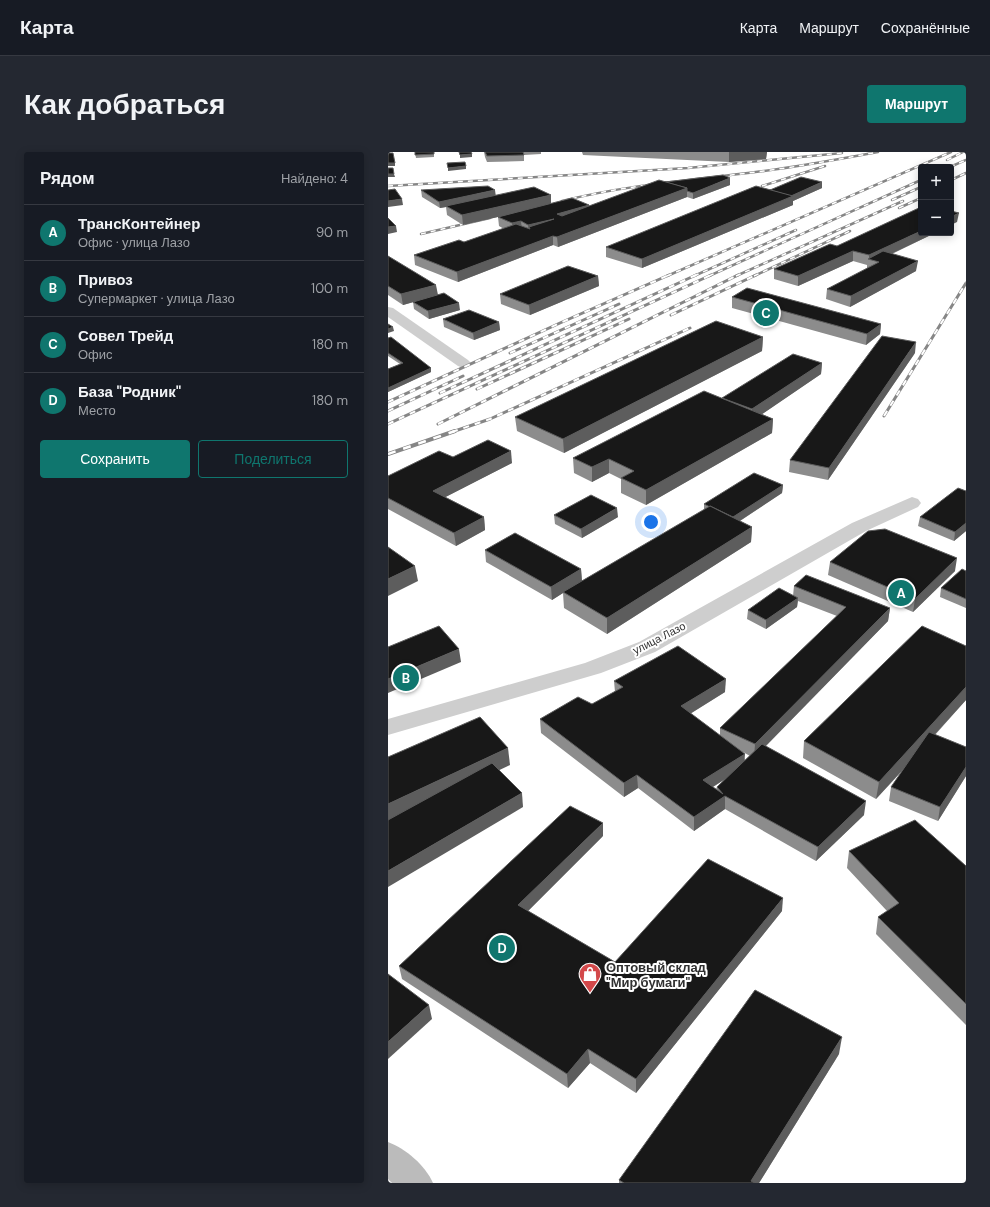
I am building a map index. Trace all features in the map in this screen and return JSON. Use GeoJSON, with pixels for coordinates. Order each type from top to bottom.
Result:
{"type":"FeatureCollection","features":[{"type":"Feature","properties":{"kind":"main road"},"geometry":{"type":"LineString","coordinates":[[388,1157],[416,1183]]}},
{"type":"Feature","properties":{"kind":"street"},"geometry":{"type":"LineString","coordinates":[[388,311],[463,363]]}},
{"type":"Feature","properties":{"kind":"street","name":"улица Лазо"},"geometry":{"type":"LineString","coordinates":[[388,727],[592,668],[646,647],[859,527],[912,503]]}},
{"type":"Feature","properties":{"kind":"building"},"geometry":{"type":"Polygon","coordinates":[[[415,152],[434,152],[434,154],[415,155],[415,152]]]}},
{"type":"Feature","properties":{"kind":"building"},"geometry":{"type":"Polygon","coordinates":[[[459,152],[471,152],[472,154],[460,155],[459,152]]]}},
{"type":"Feature","properties":{"kind":"building"},"geometry":{"type":"Polygon","coordinates":[[[485,152],[523,152],[524,155],[487,156],[485,152]]]}},
{"type":"Feature","properties":{"kind":"building"},"geometry":{"type":"Polygon","coordinates":[[[388,153],[393,153],[395,163],[388,163],[388,153]]]}},
{"type":"Feature","properties":{"kind":"building"},"geometry":{"type":"Polygon","coordinates":[[[465,162],[466,166],[448,168],[447,163],[465,162]]]}},
{"type":"Feature","properties":{"kind":"building"},"geometry":{"type":"Polygon","coordinates":[[[388,168],[393,168],[394,174],[388,174],[388,168]]]}},
{"type":"Feature","properties":{"kind":"building"},"geometry":{"type":"Polygon","coordinates":[[[723,175],[730,178],[693,193],[687,191],[687,188],[665,182],[723,175]]]}},
{"type":"Feature","properties":{"kind":"building"},"geometry":{"type":"Polygon","coordinates":[[[801,177],[822,182],[791,196],[770,190],[801,177]]]}},
{"type":"Feature","properties":{"kind":"building"},"geometry":{"type":"Polygon","coordinates":[[[659,180],[687,188],[557,237],[553,236],[457,272],[414,255],[459,240],[464,242],[516,224],[530,229],[529,227],[554,219],[528,225],[521,221],[512,223],[498,217],[572,198],[589,205],[557,214],[562,216],[659,180]]]}},
{"type":"Feature","properties":{"kind":"building"},"geometry":{"type":"Polygon","coordinates":[[[488,186],[495,190],[439,202],[421,190],[488,186]]]}},
{"type":"Feature","properties":{"kind":"building"},"geometry":{"type":"Polygon","coordinates":[[[756,186],[793,196],[642,259],[606,247],[756,186]]]}},
{"type":"Feature","properties":{"kind":"building"},"geometry":{"type":"Polygon","coordinates":[[[534,187],[551,195],[462,215],[446,206],[534,187]]]}},
{"type":"Feature","properties":{"kind":"building"},"geometry":{"type":"Polygon","coordinates":[[[395,189],[402,199],[388,201],[388,190],[395,189]]]}},
{"type":"Feature","properties":{"kind":"building"},"geometry":{"type":"Polygon","coordinates":[[[918,208],[918,232],[869,255],[853,251],[798,276],[774,269],[830,244],[837,246],[918,208]]]}},
{"type":"Feature","properties":{"kind":"building"},"geometry":{"type":"Polygon","coordinates":[[[388,218],[396,226],[388,227],[388,218]]]}},
{"type":"Feature","properties":{"kind":"building"},"geometry":{"type":"Polygon","coordinates":[[[883,251],[918,261],[851,296],[827,289],[879,262],[868,259],[883,251]]]}},
{"type":"Feature","properties":{"kind":"building"},"geometry":{"type":"Polygon","coordinates":[[[388,256],[436,285],[401,294],[388,286],[388,256]]]}},
{"type":"Feature","properties":{"kind":"building"},"geometry":{"type":"Polygon","coordinates":[[[568,266],[598,276],[529,305],[500,294],[568,266]]]}},
{"type":"Feature","properties":{"kind":"building"},"geometry":{"type":"Polygon","coordinates":[[[747,288],[881,324],[867,334],[732,297],[747,288]]]}},
{"type":"Feature","properties":{"kind":"building"},"geometry":{"type":"Polygon","coordinates":[[[444,293],[459,303],[428,311],[413,302],[444,293]]]}},
{"type":"Feature","properties":{"kind":"building"},"geometry":{"type":"Polygon","coordinates":[[[469,310],[499,322],[473,333],[443,319],[469,310]]]}},
{"type":"Feature","properties":{"kind":"building"},"geometry":{"type":"Polygon","coordinates":[[[716,321],[763,337],[563,439],[515,417],[716,321]]]}},
{"type":"Feature","properties":{"kind":"building"},"geometry":{"type":"Polygon","coordinates":[[[388,324],[393,327],[388,329],[388,324]]]}},
{"type":"Feature","properties":{"kind":"building"},"geometry":{"type":"Polygon","coordinates":[[[882,336],[916,342],[829,468],[790,460],[882,336]]]}},
{"type":"Feature","properties":{"kind":"building"},"geometry":{"type":"Polygon","coordinates":[[[391,337],[431,368],[388,388],[388,369],[403,363],[388,353],[388,338],[391,337]]]}},
{"type":"Feature","properties":{"kind":"building"},"geometry":{"type":"Polygon","coordinates":[[[793,354],[822,363],[752,409],[722,398],[793,354]]]}},
{"type":"Feature","properties":{"kind":"building"},"geometry":{"type":"Polygon","coordinates":[[[704,391],[773,419],[646,490],[621,478],[634,471],[609,459],[592,467],[573,458],[704,391]]]}},
{"type":"Feature","properties":{"kind":"building"},"geometry":{"type":"Polygon","coordinates":[[[488,440],[511,451],[433,491],[484,517],[454,533],[388,498],[388,476],[439,451],[453,457],[488,440]]]}},
{"type":"Feature","properties":{"kind":"building"},"geometry":{"type":"Polygon","coordinates":[[[754,473],[783,485],[733,517],[704,504],[754,473]]]}},
{"type":"Feature","properties":{"kind":"building"},"geometry":{"type":"Polygon","coordinates":[[[958,488],[966,491],[966,523],[955,532],[920,517],[958,488]]]}},
{"type":"Feature","properties":{"kind":"building"},"geometry":{"type":"Polygon","coordinates":[[[591,495],[617,508],[581,529],[554,515],[591,495]]]}},
{"type":"Feature","properties":{"kind":"building"},"geometry":{"type":"Polygon","coordinates":[[[710,506],[752,527],[607,618],[563,592],[710,506]]]}},
{"type":"Feature","properties":{"kind":"building"},"geometry":{"type":"Polygon","coordinates":[[[885,529],[957,558],[915,599],[830,562],[868,531],[885,529]]]}},
{"type":"Feature","properties":{"kind":"building"},"geometry":{"type":"Polygon","coordinates":[[[515,533],[581,569],[551,587],[485,550],[515,533]]]}},
{"type":"Feature","properties":{"kind":"building"},"geometry":{"type":"Polygon","coordinates":[[[388,547],[415,566],[388,579],[388,547]]]}},
{"type":"Feature","properties":{"kind":"building"},"geometry":{"type":"Polygon","coordinates":[[[962,569],[966,571],[966,599],[941,588],[962,569]]]}},
{"type":"Feature","properties":{"kind":"building"},"geometry":{"type":"Polygon","coordinates":[[[806,575],[890,608],[755,744],[720,728],[846,607],[794,586],[806,575]]]}},
{"type":"Feature","properties":{"kind":"building"},"geometry":{"type":"Polygon","coordinates":[[[779,588],[798,598],[766,620],[748,610],[779,588]]]}},
{"type":"Feature","properties":{"kind":"building"},"geometry":{"type":"Polygon","coordinates":[[[439,626],[459,649],[388,679],[388,647],[439,626]]]}},
{"type":"Feature","properties":{"kind":"building"},"geometry":{"type":"Polygon","coordinates":[[[922,626],[966,646],[966,687],[879,782],[804,741],[922,626]]]}},
{"type":"Feature","properties":{"kind":"building"},"geometry":{"type":"Polygon","coordinates":[[[678,646],[726,679],[681,706],[745,754],[703,780],[723,794],[717,787],[762,744],[866,801],[818,847],[725,796],[694,817],[637,775],[624,783],[540,719],[578,697],[592,704],[623,687],[614,681],[678,646]]]}},
{"type":"Feature","properties":{"kind":"building"},"geometry":{"type":"Polygon","coordinates":[[[480,717],[508,748],[388,804],[388,757],[480,717]]]}},
{"type":"Feature","properties":{"kind":"building"},"geometry":{"type":"Polygon","coordinates":[[[929,732],[966,747],[966,767],[940,807],[891,787],[929,732]]]}},
{"type":"Feature","properties":{"kind":"building"},"geometry":{"type":"Polygon","coordinates":[[[492,763],[522,793],[388,871],[388,820],[492,763]]]}},
{"type":"Feature","properties":{"kind":"building"},"geometry":{"type":"Polygon","coordinates":[[[570,806],[603,823],[518,905],[615,962],[708,859],[783,898],[636,1079],[588,1049],[567,1074],[399,966],[570,806]]]}},
{"type":"Feature","properties":{"kind":"building"},"geometry":{"type":"Polygon","coordinates":[[[915,820],[966,866],[966,1004],[878,917],[899,903],[849,851],[915,820]]]}},
{"type":"Feature","properties":{"kind":"building"},"geometry":{"type":"Polygon","coordinates":[[[388,974],[429,1005],[388,1042],[388,974]]]}},
{"type":"Feature","properties":{"kind":"building"},"geometry":{"type":"Polygon","coordinates":[[[755,990],[842,1037],[751,1181],[755,1183],[624,1183],[619,1180],[755,990]]]}},
{"type":"Feature","properties":{"kind":"railway"},"geometry":{"type":"LineString","coordinates":[[562,201],[638,186],[778,169],[878,152]]}},
{"type":"Feature","properties":{"kind":"railway"},"geometry":{"type":"LineString","coordinates":[[667,276],[951,152]]}},
{"type":"Feature","properties":{"kind":"railway"},"geometry":{"type":"LineString","coordinates":[[947,160],[963,152]]}},
{"type":"Feature","properties":{"kind":"railway"},"geometry":{"type":"LineString","coordinates":[[388,186],[688,168],[842,153]]}},
{"type":"Feature","properties":{"kind":"railway"},"geometry":{"type":"LineString","coordinates":[[954,165],[966,160]]}},
{"type":"Feature","properties":{"kind":"railway"},"geometry":{"type":"LineString","coordinates":[[762,186],[825,166]]}},
{"type":"Feature","properties":{"kind":"railway"},"geometry":{"type":"LineString","coordinates":[[954,179],[966,173]]}},
{"type":"Feature","properties":{"kind":"railway"},"geometry":{"type":"LineString","coordinates":[[709,276],[918,181]]}},
{"type":"Feature","properties":{"kind":"railway"},"geometry":{"type":"LineString","coordinates":[[892,200],[918,188]]}},
{"type":"Feature","properties":{"kind":"railway"},"geometry":{"type":"LineString","coordinates":[[899,208],[918,199]]}},
{"type":"Feature","properties":{"kind":"railway"},"geometry":{"type":"LineString","coordinates":[[736,276],[903,201]]}},
{"type":"Feature","properties":{"kind":"railway"},"geometry":{"type":"LineString","coordinates":[[421,234],[490,218]]}},
{"type":"Feature","properties":{"kind":"railway"},"geometry":{"type":"LineString","coordinates":[[694,276],[796,230]]}},
{"type":"Feature","properties":{"kind":"railway"},"geometry":{"type":"LineString","coordinates":[[754,276],[850,231]]}},
{"type":"Feature","properties":{"kind":"railway"},"geometry":{"type":"LineString","coordinates":[[388,402],[669,275]]}},
{"type":"Feature","properties":{"kind":"railway"},"geometry":{"type":"LineString","coordinates":[[440,393],[696,275]]}},
{"type":"Feature","properties":{"kind":"railway"},"geometry":{"type":"LineString","coordinates":[[388,424],[711,275]]}},
{"type":"Feature","properties":{"kind":"railway"},"geometry":{"type":"LineString","coordinates":[[438,424],[738,275]]}},
{"type":"Feature","properties":{"kind":"railway"},"geometry":{"type":"LineString","coordinates":[[671,315],[756,275]]}},
{"type":"Feature","properties":{"kind":"railway"},"geometry":{"type":"LineString","coordinates":[[884,416],[966,283]]}},
{"type":"Feature","properties":{"kind":"railway"},"geometry":{"type":"LineString","coordinates":[[510,353],[619,304]]}},
{"type":"Feature","properties":{"kind":"railway"},"geometry":{"type":"LineString","coordinates":[[477,389],[629,319]]}},
{"type":"Feature","properties":{"kind":"railway"},"geometry":{"type":"LineString","coordinates":[[452,432],[490,419],[690,328]]}},
{"type":"Feature","properties":{"kind":"railway"},"geometry":{"type":"LineString","coordinates":[[388,411],[463,376]]}},
{"type":"Feature","properties":{"kind":"railway"},"geometry":{"type":"LineString","coordinates":[[388,454],[455,431]]}},
{"type":"Feature","properties":{"kind":"place","name":"Совел Трейд"},"geometry":{"type":"Point","coordinates":[766,313]}},
{"type":"Feature","properties":{"kind":"place","name":"ТрансКонтейнер"},"geometry":{"type":"Point","coordinates":[901,593]}},
{"type":"Feature","properties":{"kind":"place","name":"Привоз"},"geometry":{"type":"Point","coordinates":[406,678]}},
{"type":"Feature","properties":{"kind":"place","name":"База \"Родник\""},"geometry":{"type":"Point","coordinates":[502,948]}},
{"type":"Feature","properties":{"kind":"place","name":"Оптовый склад \"Мир бумаги\""},"geometry":{"type":"Point","coordinates":[590,994]}}]}
